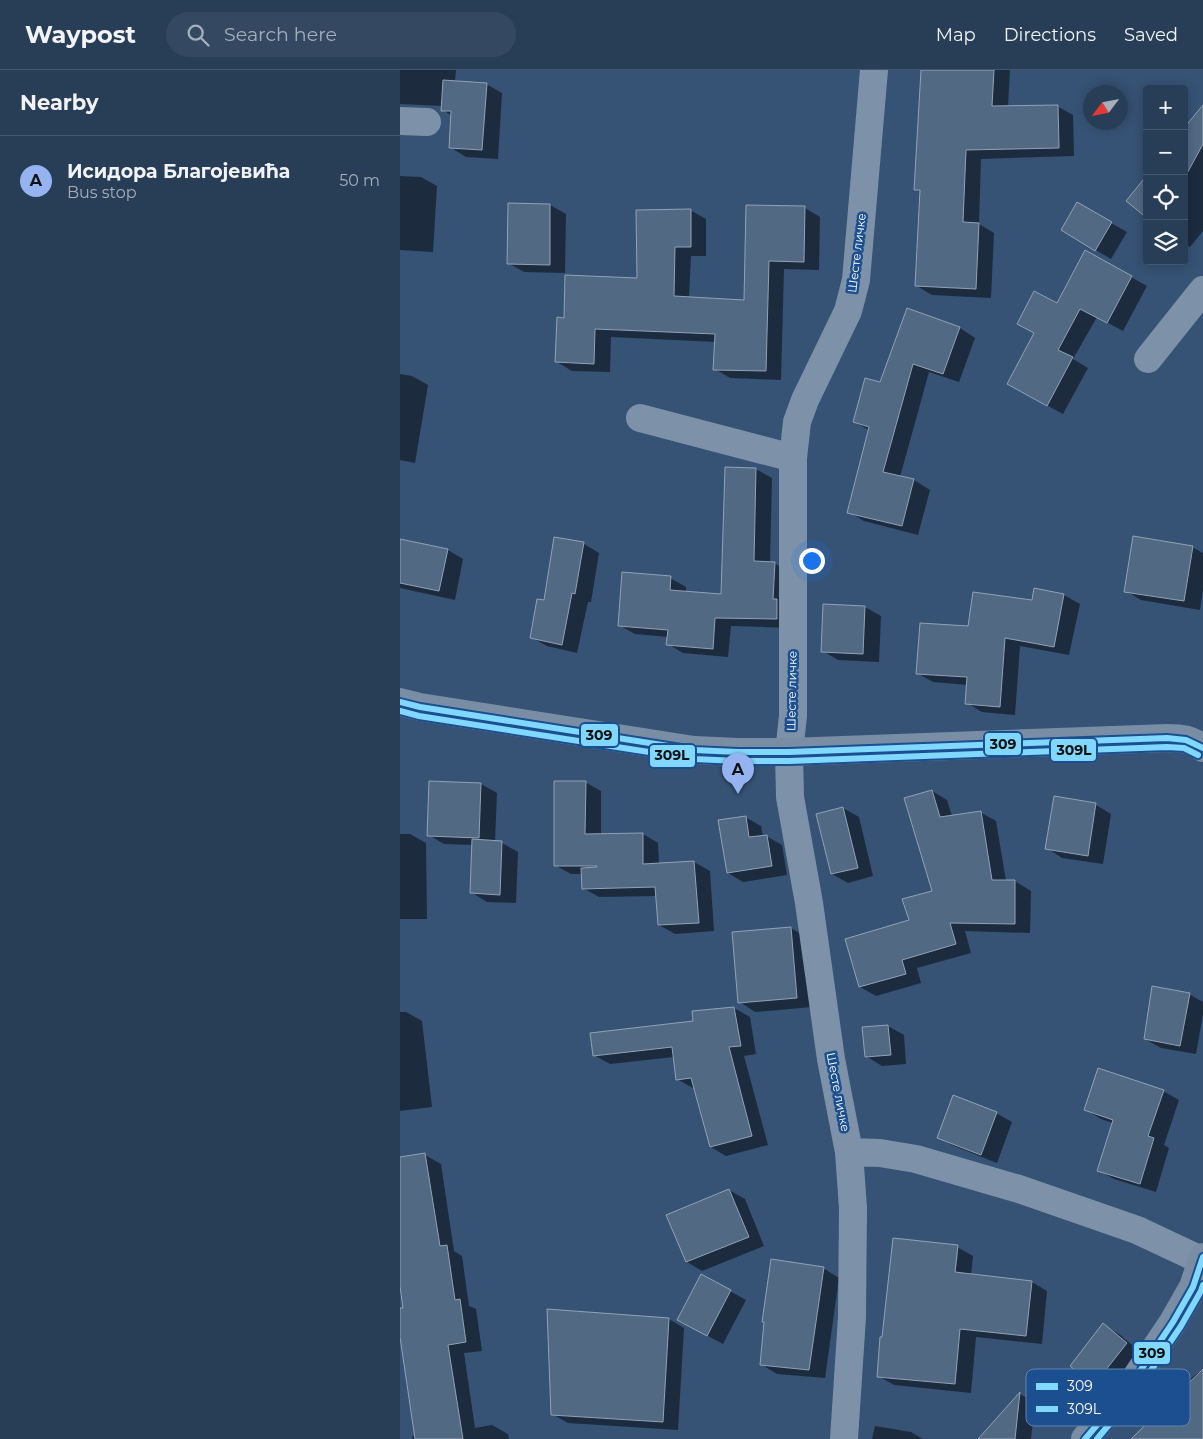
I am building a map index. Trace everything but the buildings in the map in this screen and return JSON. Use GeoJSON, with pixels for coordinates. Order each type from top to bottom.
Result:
{"type":"FeatureCollection","features":[{"type":"Feature","properties":{"kind":"street","name":"Шесте личке"},"geometry":{"type":"LineString","coordinates":[[844,1439],[852,1318],[853,1208],[850,1152],[826,1031],[809,903],[790,797],[789,752],[793,716],[793,458],[797,422],[805,400],[848,311],[856,280],[874,70]]}},
{"type":"Feature","properties":{"kind":"street"},"geometry":{"type":"LineString","coordinates":[[400,121],[427,122]]}},
{"type":"Feature","properties":{"kind":"street"},"geometry":{"type":"LineString","coordinates":[[1148,359],[1203,290]]}},
{"type":"Feature","properties":{"kind":"street"},"geometry":{"type":"LineString","coordinates":[[640,418],[793,458]]}},
{"type":"Feature","properties":{"kind":"street"},"geometry":{"type":"LineString","coordinates":[[400,702],[420,707],[694,750],[789,752],[1167,738],[1184,738],[1193,741],[1203,748]]}},
{"type":"Feature","properties":{"kind":"street"},"geometry":{"type":"LineString","coordinates":[[850,1152],[880,1153],[916,1159],[1019,1189],[1137,1230],[1203,1259],[1192,1287],[1173,1322],[1141,1369]]}},
{"type":"Feature","properties":{"kind":"street"},"geometry":{"type":"LineString","coordinates":[[1085,1439],[1096,1426]]}},
{"type":"Feature","properties":{"kind":"transit line","name":"309"},"geometry":{"type":"LineString","coordinates":[[400,702],[420,707],[694,750],[789,752],[1167,738],[1186,740],[1203,748]]}},
{"type":"Feature","properties":{"kind":"transit line","name":"309L"},"geometry":{"type":"LineString","coordinates":[[400,711],[419,716],[694,759],[789,761],[1167,747],[1184,748],[1198,755]]}},
{"type":"Feature","properties":{"kind":"transit line","name":"309"},"geometry":{"type":"LineString","coordinates":[[1141,1369],[1173,1322],[1193,1287],[1203,1257]]}},
{"type":"Feature","properties":{"kind":"transit line","name":"309L"},"geometry":{"type":"LineString","coordinates":[[1152,1369],[1181,1326],[1203,1285]]}},
{"type":"Feature","properties":{"kind":"transit line","name":"309"},"geometry":{"type":"LineString","coordinates":[[1085,1439],[1096,1426]]}},
{"type":"Feature","properties":{"kind":"transit line","name":"309L"},"geometry":{"type":"LineString","coordinates":[[1097,1439],[1108,1426]]}},
{"type":"Feature","properties":{"kind":"place","name":"Исидора Благојевића"},"geometry":{"type":"Point","coordinates":[738,794]}}]}
